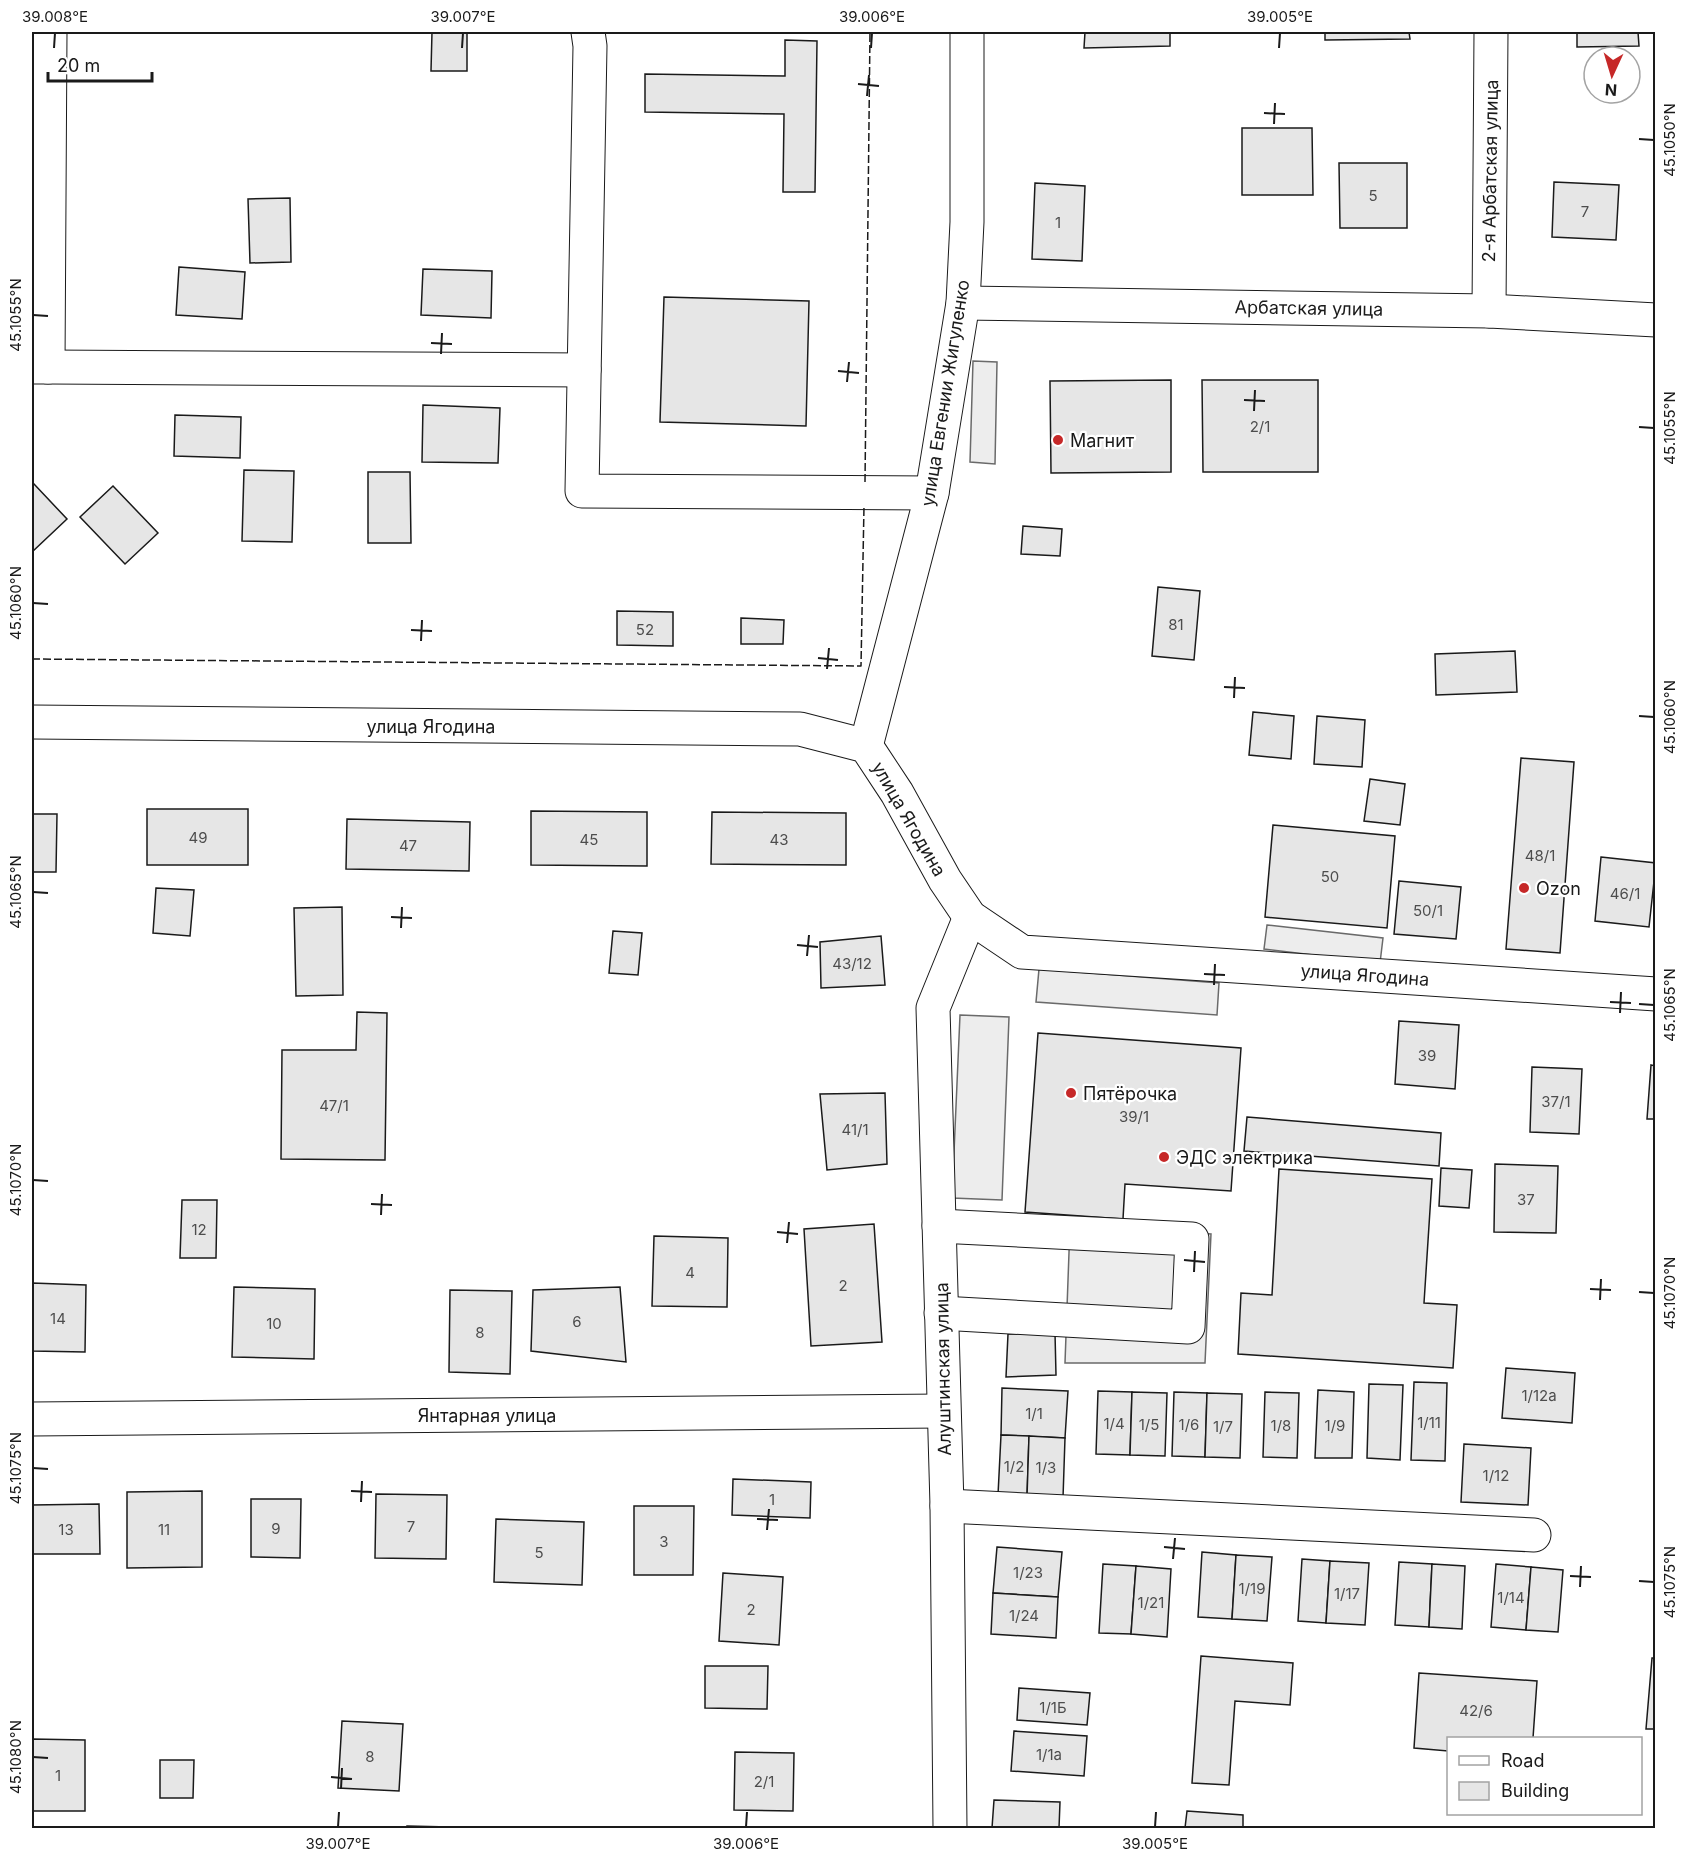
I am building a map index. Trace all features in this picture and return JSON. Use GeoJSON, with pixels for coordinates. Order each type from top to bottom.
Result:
{"type":"FeatureCollection","features":[{"type":"Feature","properties":{"kind":"street"},"geometry":{"type":"LineString","coordinates":[[50,32],[40,367],[584,370]]}},
{"type":"Feature","properties":{"kind":"street"},"geometry":{"type":"LineString","coordinates":[[588,32],[590,46],[582,491],[932,493]]}},
{"type":"Feature","properties":{"kind":"street","name":"улица Евгении Жигуленко"},"geometry":{"type":"LineString","coordinates":[[866,746],[932,493],[963,303],[967,222],[967,32]]}},
{"type":"Feature","properties":{"kind":"street","name":"2-я Арбатская улица"},"geometry":{"type":"LineString","coordinates":[[1489,311],[1491,32]]}},
{"type":"Feature","properties":{"kind":"street","name":"Арбатская улица"},"geometry":{"type":"LineString","coordinates":[[963,303],[1489,311],[1656,320]]}},
{"type":"Feature","properties":{"kind":"street","name":"улица Ягодина"},"geometry":{"type":"LineString","coordinates":[[32,722],[800,729],[866,746],[897,793],[945,880],[970,917],[1022,952],[1656,994]]}},
{"type":"Feature","properties":{"kind":"street","name":"Алуштинская улица"},"geometry":{"type":"LineString","coordinates":[[950,1828],[947,1506],[933,1008],[970,917]]}},
{"type":"Feature","properties":{"kind":"street"},"geometry":{"type":"LineString","coordinates":[[939,1226],[1192,1239],[1188,1326],[941,1313]]}},
{"type":"Feature","properties":{"kind":"street","name":"Янтарная улица"},"geometry":{"type":"LineString","coordinates":[[32,1419],[943,1411]]}},
{"type":"Feature","properties":{"kind":"street"},"geometry":{"type":"LineString","coordinates":[[947,1506],[1534,1535]]}},
{"type":"Feature","properties":{"kind":"shaded area"},"geometry":{"type":"Polygon","coordinates":[[[973,361],[997,362],[995,464],[970,462],[973,361]]]}},
{"type":"Feature","properties":{"kind":"shaded area"},"geometry":{"type":"Polygon","coordinates":[[[1267,925],[1383,938],[1380,963],[1264,949],[1267,925]]]}},
{"type":"Feature","properties":{"kind":"shaded area"},"geometry":{"type":"Polygon","coordinates":[[[1039,969],[1219,983],[1217,1015],[1036,1002],[1039,969]]]}},
{"type":"Feature","properties":{"kind":"shaded area"},"geometry":{"type":"Polygon","coordinates":[[[960,1015],[1009,1017],[1002,1200],[952,1198],[960,1015]]]}},
{"type":"Feature","properties":{"kind":"shaded area"},"geometry":{"type":"Polygon","coordinates":[[[1070,1225],[1211,1234],[1205,1363],[1065,1363],[1070,1225]]]}},
{"type":"Feature","properties":{"kind":"building"},"geometry":{"type":"Polygon","coordinates":[[[432,32],[467,32],[467,71],[431,71],[432,32]]]}},
{"type":"Feature","properties":{"kind":"building"},"geometry":{"type":"Polygon","coordinates":[[[1085,32],[1170,32],[1170,46],[1084,48],[1085,32]]]}},
{"type":"Feature","properties":{"kind":"building"},"geometry":{"type":"Polygon","coordinates":[[[1325,32],[1409,32],[1410,39],[1325,40],[1325,32]]]}},
{"type":"Feature","properties":{"kind":"building"},"geometry":{"type":"Polygon","coordinates":[[[1577,32],[1638,32],[1639,45],[1582,45],[1577,47],[1577,32]]]}},
{"type":"Feature","properties":{"kind":"building"},"geometry":{"type":"Polygon","coordinates":[[[785,40],[817,41],[815,192],[783,192],[784,114],[645,112],[645,74],[785,76],[785,40]]]}},
{"type":"Feature","properties":{"kind":"building"},"geometry":{"type":"Polygon","coordinates":[[[1242,128],[1312,128],[1313,195],[1242,195],[1242,128]]]}},
{"type":"Feature","properties":{"kind":"building"},"geometry":{"type":"Polygon","coordinates":[[[1339,163],[1407,163],[1407,228],[1340,228],[1339,163]]]}},
{"type":"Feature","properties":{"kind":"building"},"geometry":{"type":"Polygon","coordinates":[[[1554,182],[1619,185],[1616,240],[1552,237],[1554,182]]]}},
{"type":"Feature","properties":{"kind":"building"},"geometry":{"type":"Polygon","coordinates":[[[1035,183],[1085,186],[1082,261],[1032,259],[1035,183]]]}},
{"type":"Feature","properties":{"kind":"building"},"geometry":{"type":"Polygon","coordinates":[[[290,198],[291,262],[250,263],[248,199],[290,198]]]}},
{"type":"Feature","properties":{"kind":"building"},"geometry":{"type":"Polygon","coordinates":[[[179,267],[245,272],[242,319],[176,315],[179,267]]]}},
{"type":"Feature","properties":{"kind":"building"},"geometry":{"type":"Polygon","coordinates":[[[423,269],[492,271],[491,318],[421,315],[423,269]]]}},
{"type":"Feature","properties":{"kind":"building"},"geometry":{"type":"Polygon","coordinates":[[[664,297],[809,301],[806,426],[660,422],[664,297]]]}},
{"type":"Feature","properties":{"kind":"building"},"geometry":{"type":"Polygon","coordinates":[[[1171,380],[1171,472],[1051,473],[1050,381],[1171,380]]]}},
{"type":"Feature","properties":{"kind":"building"},"geometry":{"type":"Polygon","coordinates":[[[1202,380],[1318,380],[1318,472],[1203,472],[1202,380]]]}},
{"type":"Feature","properties":{"kind":"building"},"geometry":{"type":"Polygon","coordinates":[[[423,405],[500,408],[498,463],[422,462],[423,405]]]}},
{"type":"Feature","properties":{"kind":"building"},"geometry":{"type":"Polygon","coordinates":[[[175,415],[241,417],[240,458],[174,456],[175,415]]]}},
{"type":"Feature","properties":{"kind":"building"},"geometry":{"type":"Polygon","coordinates":[[[244,470],[294,471],[292,542],[242,541],[244,470]]]}},
{"type":"Feature","properties":{"kind":"building"},"geometry":{"type":"Polygon","coordinates":[[[368,472],[410,472],[411,543],[368,543],[368,472]]]}},
{"type":"Feature","properties":{"kind":"building"},"geometry":{"type":"Polygon","coordinates":[[[34,484],[67,519],[32,552],[32,486],[34,484]]]}},
{"type":"Feature","properties":{"kind":"building"},"geometry":{"type":"Polygon","coordinates":[[[113,486],[158,533],[125,564],[80,517],[113,486]]]}},
{"type":"Feature","properties":{"kind":"building"},"geometry":{"type":"Polygon","coordinates":[[[1023,526],[1062,529],[1060,556],[1021,554],[1023,526]]]}},
{"type":"Feature","properties":{"kind":"building"},"geometry":{"type":"Polygon","coordinates":[[[1158,587],[1200,591],[1194,660],[1152,656],[1158,587]]]}},
{"type":"Feature","properties":{"kind":"building"},"geometry":{"type":"Polygon","coordinates":[[[617,611],[673,612],[673,646],[617,645],[617,611]]]}},
{"type":"Feature","properties":{"kind":"building"},"geometry":{"type":"Polygon","coordinates":[[[741,618],[784,620],[783,644],[741,644],[741,618]]]}},
{"type":"Feature","properties":{"kind":"building"},"geometry":{"type":"Polygon","coordinates":[[[1515,651],[1517,692],[1436,695],[1435,654],[1515,651]]]}},
{"type":"Feature","properties":{"kind":"building"},"geometry":{"type":"Polygon","coordinates":[[[1253,712],[1294,716],[1291,759],[1249,755],[1253,712]]]}},
{"type":"Feature","properties":{"kind":"building"},"geometry":{"type":"Polygon","coordinates":[[[1317,716],[1365,720],[1362,767],[1314,764],[1317,716]]]}},
{"type":"Feature","properties":{"kind":"building"},"geometry":{"type":"Polygon","coordinates":[[[1521,758],[1574,762],[1560,953],[1506,949],[1521,758]]]}},
{"type":"Feature","properties":{"kind":"building"},"geometry":{"type":"Polygon","coordinates":[[[1370,779],[1405,784],[1400,825],[1364,821],[1370,779]]]}},
{"type":"Feature","properties":{"kind":"building"},"geometry":{"type":"Polygon","coordinates":[[[147,809],[248,809],[248,865],[147,865],[147,809]]]}},
{"type":"Feature","properties":{"kind":"building"},"geometry":{"type":"Polygon","coordinates":[[[531,811],[647,812],[647,866],[531,865],[531,811]]]}},
{"type":"Feature","properties":{"kind":"building"},"geometry":{"type":"Polygon","coordinates":[[[712,812],[846,813],[846,865],[711,864],[712,812]]]}},
{"type":"Feature","properties":{"kind":"building"},"geometry":{"type":"Polygon","coordinates":[[[32,814],[57,814],[56,872],[32,872],[32,814]]]}},
{"type":"Feature","properties":{"kind":"building"},"geometry":{"type":"Polygon","coordinates":[[[347,819],[470,822],[469,871],[346,869],[347,819]]]}},
{"type":"Feature","properties":{"kind":"building"},"geometry":{"type":"Polygon","coordinates":[[[1273,825],[1395,836],[1387,928],[1265,917],[1273,825]]]}},
{"type":"Feature","properties":{"kind":"building"},"geometry":{"type":"Polygon","coordinates":[[[1601,857],[1656,863],[1649,927],[1595,921],[1601,857]]]}},
{"type":"Feature","properties":{"kind":"building"},"geometry":{"type":"Polygon","coordinates":[[[1399,881],[1461,887],[1456,939],[1394,934],[1399,881]]]}},
{"type":"Feature","properties":{"kind":"building"},"geometry":{"type":"Polygon","coordinates":[[[156,888],[194,890],[190,936],[153,933],[156,888]]]}},
{"type":"Feature","properties":{"kind":"building"},"geometry":{"type":"Polygon","coordinates":[[[342,907],[343,995],[296,996],[294,908],[342,907]]]}},
{"type":"Feature","properties":{"kind":"building"},"geometry":{"type":"Polygon","coordinates":[[[613,931],[642,933],[638,975],[609,973],[613,931]]]}},
{"type":"Feature","properties":{"kind":"building"},"geometry":{"type":"Polygon","coordinates":[[[881,936],[885,985],[821,988],[820,942],[881,936]]]}},
{"type":"Feature","properties":{"kind":"building"},"geometry":{"type":"Polygon","coordinates":[[[357,1012],[387,1013],[385,1160],[281,1159],[282,1050],[356,1050],[357,1012]]]}},
{"type":"Feature","properties":{"kind":"building"},"geometry":{"type":"Polygon","coordinates":[[[1399,1021],[1459,1025],[1455,1089],[1395,1084],[1399,1021]]]}},
{"type":"Feature","properties":{"kind":"building"},"geometry":{"type":"Polygon","coordinates":[[[1038,1033],[1241,1048],[1231,1191],[1125,1184],[1123,1219],[1025,1212],[1038,1033]]]}},
{"type":"Feature","properties":{"kind":"building"},"geometry":{"type":"Polygon","coordinates":[[[1651,1065],[1656,1066],[1656,1119],[1647,1119],[1651,1065]]]}},
{"type":"Feature","properties":{"kind":"building"},"geometry":{"type":"Polygon","coordinates":[[[1532,1067],[1582,1069],[1579,1134],[1530,1132],[1532,1067]]]}},
{"type":"Feature","properties":{"kind":"building"},"geometry":{"type":"Polygon","coordinates":[[[885,1093],[887,1164],[827,1170],[820,1094],[885,1093]]]}},
{"type":"Feature","properties":{"kind":"building"},"geometry":{"type":"Polygon","coordinates":[[[1247,1117],[1441,1133],[1439,1166],[1244,1151],[1247,1117]]]}},
{"type":"Feature","properties":{"kind":"building"},"geometry":{"type":"Polygon","coordinates":[[[1495,1164],[1558,1166],[1556,1233],[1494,1232],[1495,1164]]]}},
{"type":"Feature","properties":{"kind":"building"},"geometry":{"type":"Polygon","coordinates":[[[1441,1168],[1472,1170],[1469,1208],[1439,1206],[1441,1168]]]}},
{"type":"Feature","properties":{"kind":"building"},"geometry":{"type":"Polygon","coordinates":[[[1279,1169],[1432,1179],[1424,1303],[1457,1305],[1453,1368],[1238,1354],[1241,1293],[1272,1295],[1279,1169]]]}},
{"type":"Feature","properties":{"kind":"building"},"geometry":{"type":"Polygon","coordinates":[[[182,1200],[217,1200],[216,1258],[180,1258],[182,1200]]]}},
{"type":"Feature","properties":{"kind":"building"},"geometry":{"type":"Polygon","coordinates":[[[874,1224],[882,1342],[811,1346],[804,1229],[874,1224]]]}},
{"type":"Feature","properties":{"kind":"building"},"geometry":{"type":"Polygon","coordinates":[[[654,1236],[728,1238],[727,1307],[652,1306],[654,1236]]]}},
{"type":"Feature","properties":{"kind":"building"},"geometry":{"type":"Polygon","coordinates":[[[32,1283],[86,1285],[85,1352],[32,1351],[32,1283]]]}},
{"type":"Feature","properties":{"kind":"building"},"geometry":{"type":"Polygon","coordinates":[[[234,1287],[315,1289],[314,1359],[232,1357],[234,1287]]]}},
{"type":"Feature","properties":{"kind":"building"},"geometry":{"type":"Polygon","coordinates":[[[620,1287],[626,1362],[531,1351],[533,1290],[620,1287]]]}},
{"type":"Feature","properties":{"kind":"building"},"geometry":{"type":"Polygon","coordinates":[[[450,1290],[512,1291],[510,1374],[449,1372],[450,1290]]]}},
{"type":"Feature","properties":{"kind":"building"},"geometry":{"type":"Polygon","coordinates":[[[1055,1333],[1056,1375],[1006,1377],[1008,1334],[1055,1333]]]}},
{"type":"Feature","properties":{"kind":"building"},"geometry":{"type":"Polygon","coordinates":[[[1506,1368],[1575,1373],[1572,1423],[1502,1418],[1506,1368]]]}},
{"type":"Feature","properties":{"kind":"building"},"geometry":{"type":"Polygon","coordinates":[[[1414,1382],[1447,1383],[1445,1461],[1411,1460],[1414,1382]]]}},
{"type":"Feature","properties":{"kind":"building"},"geometry":{"type":"Polygon","coordinates":[[[1369,1384],[1403,1385],[1400,1460],[1367,1458],[1369,1384]]]}},
{"type":"Feature","properties":{"kind":"building"},"geometry":{"type":"Polygon","coordinates":[[[1002,1388],[1068,1391],[1065,1438],[1001,1435],[1002,1388]]]}},
{"type":"Feature","properties":{"kind":"building"},"geometry":{"type":"Polygon","coordinates":[[[1318,1390],[1354,1392],[1352,1458],[1315,1458],[1318,1390]]]}},
{"type":"Feature","properties":{"kind":"building"},"geometry":{"type":"Polygon","coordinates":[[[1098,1391],[1132,1392],[1130,1455],[1096,1454],[1098,1391]]]}},
{"type":"Feature","properties":{"kind":"building"},"geometry":{"type":"Polygon","coordinates":[[[1132,1392],[1167,1393],[1165,1456],[1130,1455],[1132,1392]]]}},
{"type":"Feature","properties":{"kind":"building"},"geometry":{"type":"Polygon","coordinates":[[[1174,1392],[1207,1393],[1205,1457],[1172,1456],[1174,1392]]]}},
{"type":"Feature","properties":{"kind":"building"},"geometry":{"type":"Polygon","coordinates":[[[1265,1392],[1299,1393],[1297,1458],[1263,1457],[1265,1392]]]}},
{"type":"Feature","properties":{"kind":"building"},"geometry":{"type":"Polygon","coordinates":[[[1207,1393],[1242,1394],[1240,1458],[1205,1457],[1207,1393]]]}},
{"type":"Feature","properties":{"kind":"building"},"geometry":{"type":"Polygon","coordinates":[[[1001,1435],[1029,1436],[1027,1497],[998,1495],[1001,1435]]]}},
{"type":"Feature","properties":{"kind":"building"},"geometry":{"type":"Polygon","coordinates":[[[1029,1436],[1065,1438],[1063,1498],[1027,1497],[1029,1436]]]}},
{"type":"Feature","properties":{"kind":"building"},"geometry":{"type":"Polygon","coordinates":[[[1464,1444],[1531,1448],[1528,1505],[1461,1502],[1464,1444]]]}},
{"type":"Feature","properties":{"kind":"building"},"geometry":{"type":"Polygon","coordinates":[[[733,1479],[811,1482],[810,1518],[732,1515],[733,1479]]]}},
{"type":"Feature","properties":{"kind":"building"},"geometry":{"type":"Polygon","coordinates":[[[202,1491],[202,1567],[127,1568],[127,1492],[202,1491]]]}},
{"type":"Feature","properties":{"kind":"building"},"geometry":{"type":"Polygon","coordinates":[[[376,1494],[447,1495],[446,1559],[375,1558],[376,1494]]]}},
{"type":"Feature","properties":{"kind":"building"},"geometry":{"type":"Polygon","coordinates":[[[251,1499],[301,1499],[300,1558],[251,1557],[251,1499]]]}},
{"type":"Feature","properties":{"kind":"building"},"geometry":{"type":"Polygon","coordinates":[[[99,1504],[100,1554],[32,1554],[32,1505],[99,1504]]]}},
{"type":"Feature","properties":{"kind":"building"},"geometry":{"type":"Polygon","coordinates":[[[634,1506],[694,1506],[693,1575],[634,1575],[634,1506]]]}},
{"type":"Feature","properties":{"kind":"building"},"geometry":{"type":"Polygon","coordinates":[[[496,1519],[584,1522],[582,1585],[494,1582],[496,1519]]]}},
{"type":"Feature","properties":{"kind":"building"},"geometry":{"type":"Polygon","coordinates":[[[997,1547],[1062,1552],[1058,1597],[993,1593],[997,1547]]]}},
{"type":"Feature","properties":{"kind":"building"},"geometry":{"type":"Polygon","coordinates":[[[1202,1552],[1236,1555],[1232,1619],[1198,1617],[1202,1552]]]}},
{"type":"Feature","properties":{"kind":"building"},"geometry":{"type":"Polygon","coordinates":[[[1236,1555],[1272,1557],[1267,1621],[1232,1619],[1236,1555]]]}},
{"type":"Feature","properties":{"kind":"building"},"geometry":{"type":"Polygon","coordinates":[[[1302,1559],[1330,1561],[1326,1623],[1298,1621],[1302,1559]]]}},
{"type":"Feature","properties":{"kind":"building"},"geometry":{"type":"Polygon","coordinates":[[[1330,1561],[1369,1563],[1365,1625],[1326,1623],[1330,1561]]]}},
{"type":"Feature","properties":{"kind":"building"},"geometry":{"type":"Polygon","coordinates":[[[1399,1562],[1432,1564],[1429,1627],[1395,1625],[1399,1562]]]}},
{"type":"Feature","properties":{"kind":"building"},"geometry":{"type":"Polygon","coordinates":[[[1103,1564],[1136,1566],[1131,1634],[1099,1633],[1103,1564]]]}},
{"type":"Feature","properties":{"kind":"building"},"geometry":{"type":"Polygon","coordinates":[[[1432,1564],[1465,1566],[1462,1629],[1429,1627],[1432,1564]]]}},
{"type":"Feature","properties":{"kind":"building"},"geometry":{"type":"Polygon","coordinates":[[[1496,1564],[1531,1567],[1526,1630],[1491,1627],[1496,1564]]]}},
{"type":"Feature","properties":{"kind":"building"},"geometry":{"type":"Polygon","coordinates":[[[1136,1566],[1171,1569],[1167,1637],[1131,1634],[1136,1566]]]}},
{"type":"Feature","properties":{"kind":"building"},"geometry":{"type":"Polygon","coordinates":[[[1531,1567],[1563,1570],[1558,1632],[1526,1630],[1531,1567]]]}},
{"type":"Feature","properties":{"kind":"building"},"geometry":{"type":"Polygon","coordinates":[[[723,1573],[783,1577],[779,1645],[719,1641],[723,1573]]]}},
{"type":"Feature","properties":{"kind":"building"},"geometry":{"type":"Polygon","coordinates":[[[993,1593],[1058,1597],[1056,1638],[991,1634],[993,1593]]]}},
{"type":"Feature","properties":{"kind":"building"},"geometry":{"type":"Polygon","coordinates":[[[1201,1656],[1293,1663],[1290,1705],[1235,1701],[1229,1785],[1192,1783],[1201,1656]]]}},
{"type":"Feature","properties":{"kind":"building"},"geometry":{"type":"Polygon","coordinates":[[[1652,1658],[1656,1658],[1656,1729],[1646,1729],[1652,1658]]]}},
{"type":"Feature","properties":{"kind":"building"},"geometry":{"type":"Polygon","coordinates":[[[705,1666],[768,1666],[767,1709],[705,1708],[705,1666]]]}},
{"type":"Feature","properties":{"kind":"building"},"geometry":{"type":"Polygon","coordinates":[[[1419,1673],[1537,1681],[1533,1737],[1447,1737],[1447,1751],[1414,1748],[1419,1673]]]}},
{"type":"Feature","properties":{"kind":"building"},"geometry":{"type":"Polygon","coordinates":[[[1019,1688],[1090,1693],[1087,1725],[1017,1720],[1019,1688]]]}},
{"type":"Feature","properties":{"kind":"building"},"geometry":{"type":"Polygon","coordinates":[[[342,1721],[403,1724],[399,1791],[338,1788],[342,1721]]]}},
{"type":"Feature","properties":{"kind":"building"},"geometry":{"type":"Polygon","coordinates":[[[1014,1731],[1087,1736],[1084,1776],[1011,1771],[1014,1731]]]}},
{"type":"Feature","properties":{"kind":"building"},"geometry":{"type":"Polygon","coordinates":[[[32,1739],[85,1740],[85,1811],[32,1811],[32,1739]]]}},
{"type":"Feature","properties":{"kind":"building"},"geometry":{"type":"Polygon","coordinates":[[[735,1752],[794,1753],[793,1811],[734,1810],[735,1752]]]}},
{"type":"Feature","properties":{"kind":"building"},"geometry":{"type":"Polygon","coordinates":[[[160,1760],[194,1760],[193,1798],[160,1798],[160,1760]]]}},
{"type":"Feature","properties":{"kind":"building"},"geometry":{"type":"Polygon","coordinates":[[[994,1800],[1060,1802],[1059,1828],[992,1828],[994,1800]]]}},
{"type":"Feature","properties":{"kind":"building"},"geometry":{"type":"Polygon","coordinates":[[[1187,1811],[1243,1815],[1243,1828],[1185,1828],[1187,1811]]]}},
{"type":"Feature","properties":{"kind":"building"},"geometry":{"type":"Polygon","coordinates":[[[407,1826],[493,1828],[407,1828],[407,1826]]]}},
{"type":"Feature","properties":{"kind":"fence"},"geometry":{"type":"LineString","coordinates":[[865,482],[870,32]]}},
{"type":"Feature","properties":{"kind":"fence"},"geometry":{"type":"LineString","coordinates":[[32,659],[861,666],[864,506]]}},
{"type":"Feature","properties":{"kind":"place","name":"Магнит"},"geometry":{"type":"Point","coordinates":[1058,440]}},
{"type":"Feature","properties":{"kind":"place","name":"Ozon"},"geometry":{"type":"Point","coordinates":[1524,888]}},
{"type":"Feature","properties":{"kind":"place","name":"Пятёрочка"},"geometry":{"type":"Point","coordinates":[1071,1093]}},
{"type":"Feature","properties":{"kind":"place","name":"ЭДС электрика"},"geometry":{"type":"Point","coordinates":[1164,1157]}}]}
